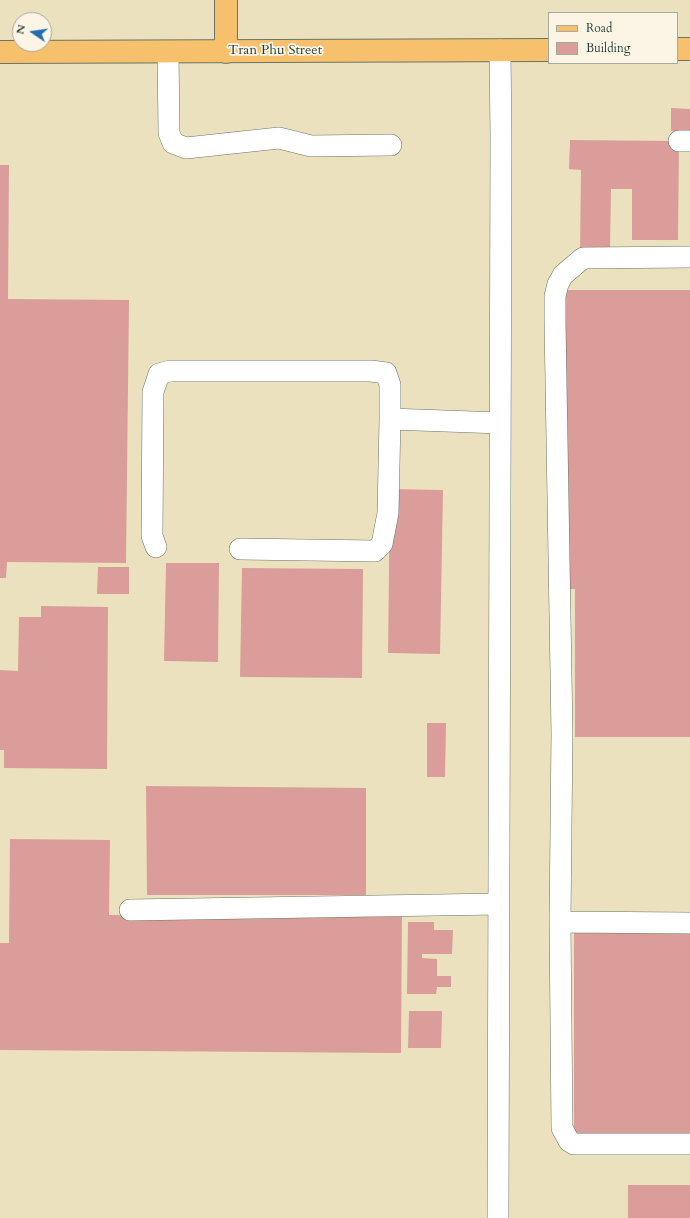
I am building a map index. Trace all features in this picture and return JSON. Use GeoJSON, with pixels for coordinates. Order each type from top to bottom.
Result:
{"type":"FeatureCollection","features":[{"type":"Feature","properties":{"kind":"main road"},"geometry":{"type":"LineString","coordinates":[[226,0],[226,52]]}},
{"type":"Feature","properties":{"kind":"main road"},"geometry":{"type":"LineString","coordinates":[[678,49],[690,49]]}},
{"type":"Feature","properties":{"kind":"main road","name":"Tran Phu Street"},"geometry":{"type":"LineString","coordinates":[[0,52],[548,50]]}},
{"type":"Feature","properties":{"kind":"street"},"geometry":{"type":"LineString","coordinates":[[498,1218],[500,50]]}},
{"type":"Feature","properties":{"kind":"street"},"geometry":{"type":"LineString","coordinates":[[168,52],[169,133],[173,143],[186,148],[279,138],[311,146],[391,145]]}},
{"type":"Feature","properties":{"kind":"street"},"geometry":{"type":"LineString","coordinates":[[690,257],[583,258],[563,275],[558,284],[555,296],[562,734],[560,922],[562,1128],[569,1141],[574,1144],[690,1144]]}},
{"type":"Feature","properties":{"kind":"street"},"geometry":{"type":"LineString","coordinates":[[156,547],[152,536],[153,392],[159,374],[170,371],[371,371],[386,373],[390,385],[388,513],[382,544],[375,552],[240,549]]}},
{"type":"Feature","properties":{"kind":"street"},"geometry":{"type":"LineString","coordinates":[[390,419],[500,423]]}},
{"type":"Feature","properties":{"kind":"street"},"geometry":{"type":"LineString","coordinates":[[130,910],[499,904]]}},
{"type":"Feature","properties":{"kind":"street"},"geometry":{"type":"LineString","coordinates":[[560,922],[690,923]]}},
{"type":"Feature","properties":{"kind":"building"},"geometry":{"type":"Polygon","coordinates":[[[671,108],[690,109],[690,131],[671,131],[671,108]]]}},
{"type":"Feature","properties":{"kind":"building"},"geometry":{"type":"Polygon","coordinates":[[[570,140],[679,141],[678,240],[632,240],[632,189],[611,189],[610,249],[580,249],[581,170],[569,169],[570,140]]]}},
{"type":"Feature","properties":{"kind":"building"},"geometry":{"type":"Polygon","coordinates":[[[0,165],[9,165],[8,299],[129,300],[126,563],[7,562],[6,578],[0,578],[0,165]]]}},
{"type":"Feature","properties":{"kind":"building"},"geometry":{"type":"Polygon","coordinates":[[[561,290],[690,290],[690,737],[575,737],[575,589],[561,589],[561,290]]]}},
{"type":"Feature","properties":{"kind":"building"},"geometry":{"type":"Polygon","coordinates":[[[390,489],[443,490],[440,654],[388,653],[390,489]]]}},
{"type":"Feature","properties":{"kind":"building"},"geometry":{"type":"Polygon","coordinates":[[[166,563],[219,563],[218,662],[164,661],[166,563]]]}},
{"type":"Feature","properties":{"kind":"building"},"geometry":{"type":"Polygon","coordinates":[[[98,567],[129,567],[129,594],[97,594],[98,567]]]}},
{"type":"Feature","properties":{"kind":"building"},"geometry":{"type":"Polygon","coordinates":[[[242,568],[363,569],[362,678],[240,677],[242,568]]]}},
{"type":"Feature","properties":{"kind":"building"},"geometry":{"type":"Polygon","coordinates":[[[41,606],[108,607],[107,769],[4,768],[4,750],[0,750],[0,670],[18,671],[19,617],[41,617],[41,606]]]}},
{"type":"Feature","properties":{"kind":"building"},"geometry":{"type":"Polygon","coordinates":[[[427,723],[446,723],[445,777],[427,777],[427,723]]]}},
{"type":"Feature","properties":{"kind":"building"},"geometry":{"type":"Polygon","coordinates":[[[146,786],[366,788],[366,895],[147,895],[146,786]]]}},
{"type":"Feature","properties":{"kind":"building"},"geometry":{"type":"Polygon","coordinates":[[[10,839],[110,840],[109,915],[402,917],[401,1053],[0,1050],[0,943],[9,943],[10,839]]]}},
{"type":"Feature","properties":{"kind":"building"},"geometry":{"type":"Polygon","coordinates":[[[408,922],[434,922],[434,930],[453,930],[452,954],[422,954],[422,958],[437,959],[437,976],[451,976],[451,987],[437,987],[436,994],[407,994],[408,922]]]}},
{"type":"Feature","properties":{"kind":"building"},"geometry":{"type":"Polygon","coordinates":[[[690,929],[690,1139],[574,1140],[574,930],[690,929]]]}},
{"type":"Feature","properties":{"kind":"building"},"geometry":{"type":"Polygon","coordinates":[[[409,1011],[442,1011],[441,1048],[408,1048],[409,1011]]]}},
{"type":"Feature","properties":{"kind":"building"},"geometry":{"type":"Polygon","coordinates":[[[628,1185],[690,1185],[690,1218],[628,1218],[628,1185]]]}}]}
